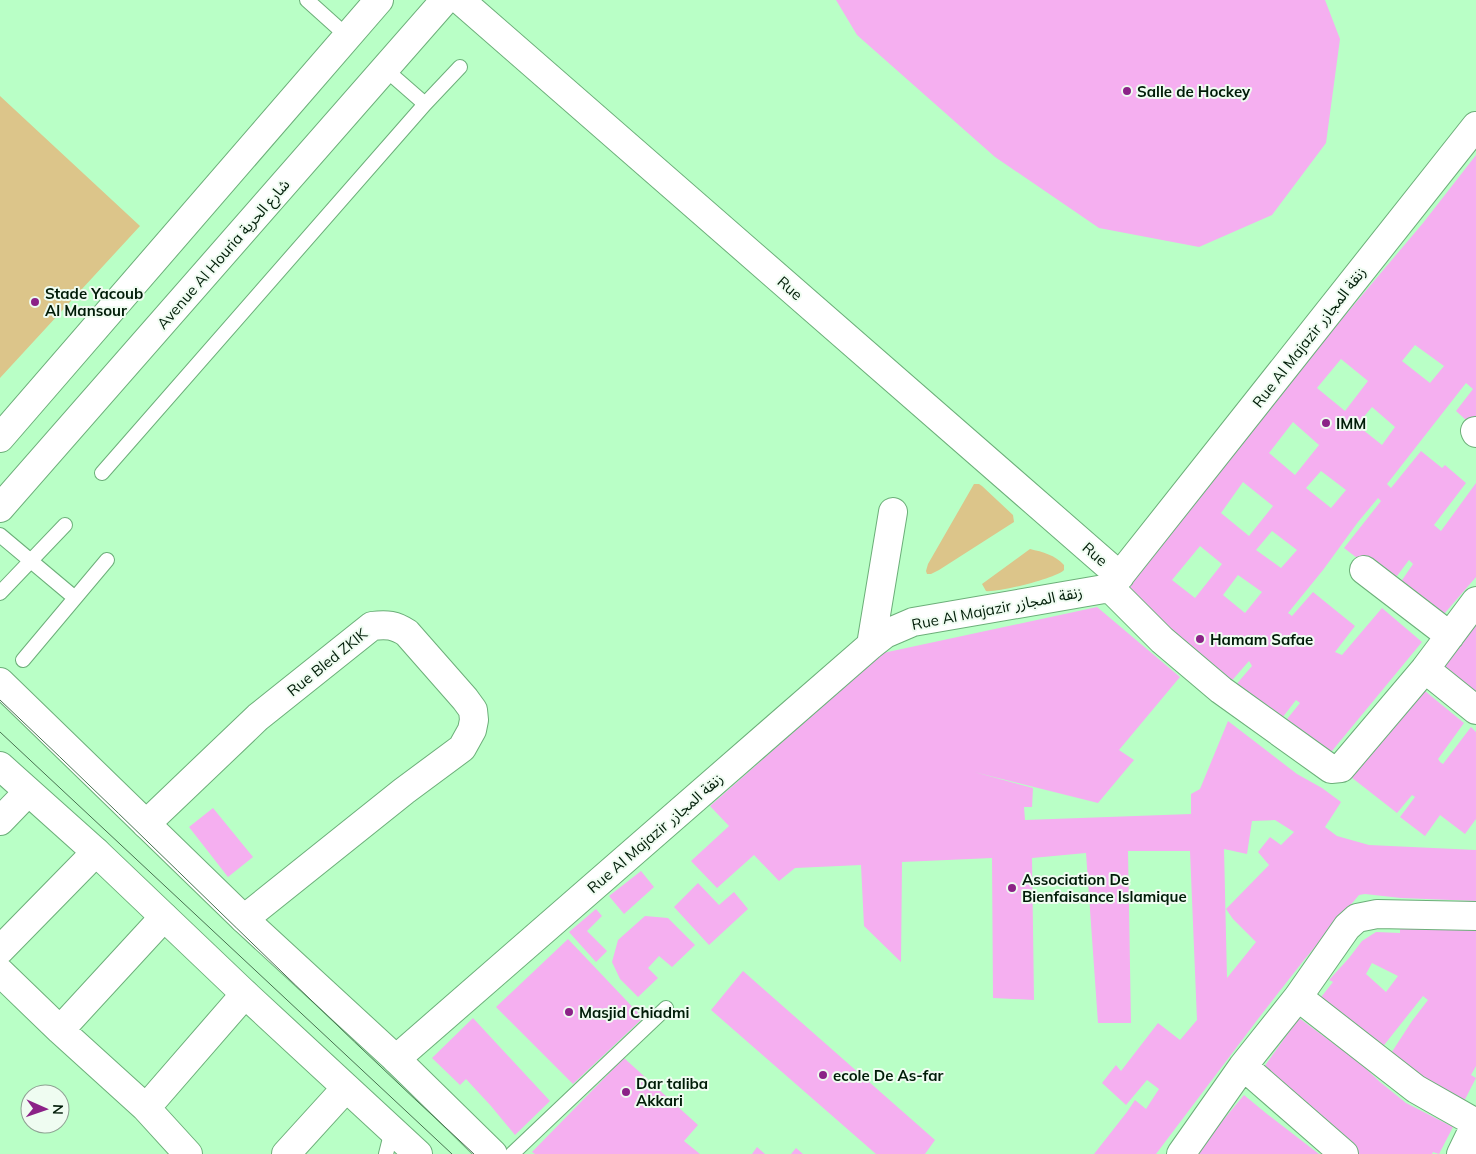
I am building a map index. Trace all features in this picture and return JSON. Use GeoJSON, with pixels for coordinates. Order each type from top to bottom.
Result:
{"type":"FeatureCollection","features":[{"type":"Feature","properties":{"kind":"street"},"geometry":{"type":"LineString","coordinates":[[0,438],[379,0]]}},
{"type":"Feature","properties":{"kind":"street","name":"Avenue Al Houria شارع الحرية"},"geometry":{"type":"LineString","coordinates":[[0,508],[445,0]]}},
{"type":"Feature","properties":{"kind":"street","name":"Rue"},"geometry":{"type":"LineString","coordinates":[[460,0],[1115,582],[1162,640],[1221,690],[1326,767],[1331,769],[1341,768],[1426,669]]}},
{"type":"Feature","properties":{"kind":"street","name":"Rue Al Majazir زنقة المجازر"},"geometry":{"type":"LineString","coordinates":[[396,1059],[870,645],[885,634],[913,622],[1115,582],[1476,126]]}},
{"type":"Feature","properties":{"kind":"street"},"geometry":{"type":"LineString","coordinates":[[870,645],[893,512]]}},
{"type":"Feature","properties":{"kind":"street"},"geometry":{"type":"LineString","coordinates":[[1364,570],[1450,636]]}},
{"type":"Feature","properties":{"kind":"street"},"geometry":{"type":"LineString","coordinates":[[1475,604],[1426,669],[1476,710]]}},
{"type":"Feature","properties":{"kind":"street","name":"Rue Bled ZKIK"},"geometry":{"type":"LineString","coordinates":[[146,824],[258,718],[372,626],[387,624],[407,633],[466,699],[472,710],[474,720],[472,730],[462,748],[404,791],[244,919]]}},
{"type":"Feature","properties":{"kind":"street"},"geometry":{"type":"LineString","coordinates":[[0,682],[244,919],[396,1059],[493,1154]]}},
{"type":"Feature","properties":{"kind":"street"},"geometry":{"type":"LineString","coordinates":[[0,766],[96,852],[346,1088],[388,1148],[418,1154]]}},
{"type":"Feature","properties":{"kind":"street"},"geometry":{"type":"LineString","coordinates":[[0,821],[28,792]]}},
{"type":"Feature","properties":{"kind":"street"},"geometry":{"type":"LineString","coordinates":[[0,950],[96,852]]}},
{"type":"Feature","properties":{"kind":"street"},"geometry":{"type":"LineString","coordinates":[[1184,1153],[1243,1066],[1298,997],[1347,927],[1357,918],[1377,914],[1476,916]]}},
{"type":"Feature","properties":{"kind":"street"},"geometry":{"type":"LineString","coordinates":[[60,1030],[164,917]]}},
{"type":"Feature","properties":{"kind":"street"},"geometry":{"type":"LineString","coordinates":[[0,972],[60,1030],[146,1108],[188,1154]]}},
{"type":"Feature","properties":{"kind":"street"},"geometry":{"type":"LineString","coordinates":[[146,1108],[245,994]]}},
{"type":"Feature","properties":{"kind":"street"},"geometry":{"type":"LineString","coordinates":[[1298,997],[1416,1089],[1476,1123],[1461,1154]]}},
{"type":"Feature","properties":{"kind":"street"},"geometry":{"type":"LineString","coordinates":[[1243,1066],[1344,1154]]}},
{"type":"Feature","properties":{"kind":"street"},"geometry":{"type":"LineString","coordinates":[[286,1154],[346,1088]]}},
{"type":"Feature","properties":{"kind":"lane"},"geometry":{"type":"LineString","coordinates":[[307,0],[347,36]]}},
{"type":"Feature","properties":{"kind":"lane"},"geometry":{"type":"LineString","coordinates":[[102,473],[425,104],[460,67]]}},
{"type":"Feature","properties":{"kind":"lane"},"geometry":{"type":"LineString","coordinates":[[385,69],[425,104]]}},
{"type":"Feature","properties":{"kind":"lane"},"geometry":{"type":"LineString","coordinates":[[0,593],[64,525]]}},
{"type":"Feature","properties":{"kind":"lane"},"geometry":{"type":"LineString","coordinates":[[0,536],[76,598]]}},
{"type":"Feature","properties":{"kind":"lane"},"geometry":{"type":"LineString","coordinates":[[23,660],[107,560]]}},
{"type":"Feature","properties":{"kind":"lane"},"geometry":{"type":"LineString","coordinates":[[512,1154],[666,1008]]}},
{"type":"Feature","properties":{"kind":"shaded area","name":"Stade Yacoub Al Mansour"},"geometry":{"type":"Polygon","coordinates":[[[0,96],[140,226],[0,378],[0,96]]]}},
{"type":"Feature","properties":{"kind":"shaded area"},"geometry":{"type":"Polygon","coordinates":[[[974,484],[982,486],[1013,515],[1014,522],[939,570],[927,574],[928,564],[974,484]]]}},
{"type":"Feature","properties":{"kind":"shaded area"},"geometry":{"type":"Polygon","coordinates":[[[1030,549],[1053,556],[1064,565],[1064,570],[1050,577],[1026,584],[1002,590],[986,591],[982,584],[1030,549]]]}},
{"type":"Feature","properties":{"kind":"building","name":"Salle de Hockey"},"geometry":{"type":"Polygon","coordinates":[[[836,0],[1325,0],[1340,39],[1326,143],[1272,215],[1199,247],[1099,228],[995,157],[857,35],[836,0]]]}},
{"type":"Feature","properties":{"kind":"building"},"geometry":{"type":"Polygon","coordinates":[[[1476,155],[1476,429],[1456,411],[1473,389],[1466,383],[1387,484],[1391,488],[1421,451],[1442,468],[1445,465],[1466,483],[1434,525],[1441,531],[1476,483],[1476,577],[1438,621],[1396,589],[1413,564],[1409,560],[1391,584],[1344,548],[1381,501],[1378,498],[1358,522],[1323,570],[1288,613],[1292,616],[1313,592],[1355,626],[1335,652],[1342,655],[1382,608],[1422,642],[1327,757],[1283,724],[1300,703],[1296,700],[1279,722],[1234,687],[1252,666],[1249,661],[1228,685],[1121,593],[1210,485],[1309,358],[1423,223],[1476,155]],[[1415,345],[1402,361],[1430,383],[1444,366],[1415,345]],[[1341,359],[1317,388],[1345,411],[1368,381],[1341,359]],[[1372,407],[1357,425],[1382,445],[1395,427],[1372,407]],[[1293,422],[1269,453],[1295,475],[1319,445],[1293,422]],[[1321,471],[1306,488],[1331,508],[1346,490],[1321,471]],[[1243,482],[1221,513],[1249,536],[1273,506],[1243,482]],[[1272,531],[1256,550],[1281,568],[1297,550],[1272,531]],[[1200,546],[1172,580],[1195,598],[1222,564],[1200,546]],[[1238,575],[1223,595],[1245,613],[1262,592],[1238,575]]]}},
{"type":"Feature","properties":{"kind":"building"},"geometry":{"type":"Polygon","coordinates":[[[1097,607],[1180,677],[1119,750],[1134,760],[1098,803],[974,772],[1033,788],[1032,807],[1024,807],[1025,820],[1191,814],[1191,794],[1200,789],[1228,721],[1297,774],[1322,788],[1341,802],[1325,827],[1337,836],[1369,845],[1476,850],[1476,901],[1359,895],[1304,960],[1156,1154],[1094,1154],[1135,1100],[1146,1109],[1159,1089],[1147,1080],[1126,1105],[1102,1083],[1116,1065],[1121,1071],[1158,1023],[1180,1040],[1197,1020],[1190,851],[1128,851],[1131,1023],[1098,1023],[1086,853],[1032,858],[1034,1000],[993,998],[992,858],[902,862],[901,962],[864,926],[861,865],[795,868],[779,881],[754,855],[717,888],[691,861],[729,826],[710,806],[883,653],[1097,607]],[[1275,820],[1252,821],[1247,854],[1224,849],[1227,978],[1256,942],[1233,919],[1226,909],[1269,865],[1258,852],[1270,837],[1281,845],[1294,832],[1275,820]]]}},
{"type":"Feature","properties":{"kind":"building"},"geometry":{"type":"Polygon","coordinates":[[[1476,623],[1476,702],[1439,668],[1476,623]]]}},
{"type":"Feature","properties":{"kind":"building"},"geometry":{"type":"Polygon","coordinates":[[[1420,687],[1464,723],[1438,759],[1440,762],[1443,764],[1471,727],[1476,732],[1476,819],[1465,834],[1440,815],[1425,836],[1400,817],[1415,797],[1412,795],[1397,813],[1351,777],[1420,687]]]}},
{"type":"Feature","properties":{"kind":"building"},"geometry":{"type":"Polygon","coordinates":[[[213,808],[253,857],[228,877],[189,827],[213,808]]]}},
{"type":"Feature","properties":{"kind":"building"},"geometry":{"type":"Polygon","coordinates":[[[641,871],[654,887],[624,914],[609,896],[641,871]]]}},
{"type":"Feature","properties":{"kind":"building"},"geometry":{"type":"Polygon","coordinates":[[[698,883],[719,905],[734,892],[748,909],[709,945],[674,907],[698,883]]]}},
{"type":"Feature","properties":{"kind":"building"},"geometry":{"type":"Polygon","coordinates":[[[596,909],[602,916],[587,931],[607,951],[596,962],[569,932],[596,909]]]}},
{"type":"Feature","properties":{"kind":"building"},"geometry":{"type":"Polygon","coordinates":[[[645,916],[668,918],[695,945],[672,967],[659,956],[648,968],[658,978],[638,997],[620,979],[612,962],[618,940],[645,916]]]}},
{"type":"Feature","properties":{"kind":"building"},"geometry":{"type":"Polygon","coordinates":[[[1400,926],[1476,930],[1476,1066],[1471,1075],[1476,1078],[1458,1113],[1384,1064],[1428,1000],[1423,996],[1377,1054],[1314,1006],[1333,982],[1329,980],[1362,941],[1376,932],[1400,933],[1400,926]],[[1372,963],[1366,974],[1386,992],[1398,976],[1372,963]]]}},
{"type":"Feature","properties":{"kind":"building","name":"Masjid Chiadmi"},"geometry":{"type":"Polygon","coordinates":[[[568,939],[643,1018],[573,1084],[496,1007],[568,939]]]}},
{"type":"Feature","properties":{"kind":"building","name":"ecole De As-far"},"geometry":{"type":"Polygon","coordinates":[[[743,971],[935,1140],[925,1154],[876,1154],[711,1010],[743,971]]]}},
{"type":"Feature","properties":{"kind":"building"},"geometry":{"type":"Polygon","coordinates":[[[473,1018],[550,1101],[515,1135],[466,1079],[460,1085],[432,1058],[473,1018]]]}},
{"type":"Feature","properties":{"kind":"building"},"geometry":{"type":"Polygon","coordinates":[[[1299,1018],[1360,1063],[1406,1103],[1453,1127],[1439,1154],[1433,1152],[1432,1154],[1344,1154],[1256,1078],[1299,1018]]]}},
{"type":"Feature","properties":{"kind":"building","name":"Dar taliba Akkari"},"geometry":{"type":"Polygon","coordinates":[[[624,1058],[698,1125],[684,1141],[700,1154],[535,1154],[532,1152],[624,1058]]]}},
{"type":"Feature","properties":{"kind":"building"},"geometry":{"type":"Polygon","coordinates":[[[1244,1095],[1267,1114],[1319,1154],[1195,1154],[1244,1095]]]}},
{"type":"Feature","properties":{"kind":"building"},"geometry":{"type":"Polygon","coordinates":[[[757,1147],[765,1154],[752,1154],[757,1147]]]}},
{"type":"Feature","properties":{"kind":"building"},"geometry":{"type":"Polygon","coordinates":[[[796,1148],[803,1154],[791,1154],[796,1148]]]}},
{"type":"Feature","properties":{"kind":"tram line"},"geometry":{"type":"LineString","coordinates":[[0,700],[354,1042],[474,1154]]}},
{"type":"Feature","properties":{"kind":"tram line"},"geometry":{"type":"LineString","coordinates":[[0,732],[452,1154]]}},
{"type":"Feature","properties":{"kind":"place","name":"Salle de Hockey"},"geometry":{"type":"Point","coordinates":[1127,91]}},
{"type":"Feature","properties":{"kind":"place","name":"Stade Yacoub Al Mansour"},"geometry":{"type":"Point","coordinates":[35,302]}},
{"type":"Feature","properties":{"kind":"place","name":"IMM"},"geometry":{"type":"Point","coordinates":[1326,423]}},
{"type":"Feature","properties":{"kind":"place","name":"Hamam Safae"},"geometry":{"type":"Point","coordinates":[1200,639]}},
{"type":"Feature","properties":{"kind":"place","name":"Association De Bienfaisance Islamique"},"geometry":{"type":"Point","coordinates":[1012,888]}},
{"type":"Feature","properties":{"kind":"place","name":"Masjid Chiadmi"},"geometry":{"type":"Point","coordinates":[569,1012]}},
{"type":"Feature","properties":{"kind":"place","name":"ecole De As-far"},"geometry":{"type":"Point","coordinates":[823,1075]}},
{"type":"Feature","properties":{"kind":"place","name":"Dar taliba Akkari"},"geometry":{"type":"Point","coordinates":[626,1092]}}]}
